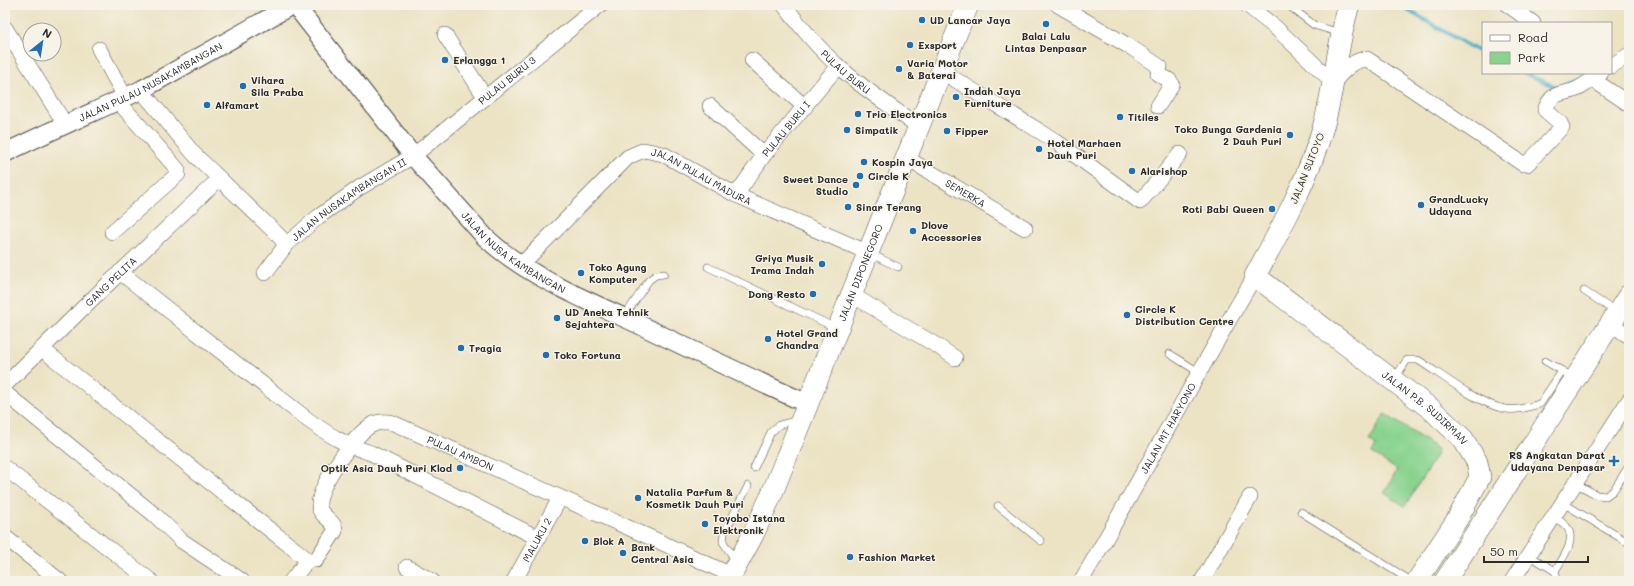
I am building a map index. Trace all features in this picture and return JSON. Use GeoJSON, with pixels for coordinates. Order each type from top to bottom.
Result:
{"type":"FeatureCollection","features":[{"type":"Feature","properties":{"kind":"main road","name":"JALAN DIPONEGORO"},"geometry":{"type":"LineString","coordinates":[[732,573],[762,516],[968,5]]}},
{"type":"Feature","properties":{"kind":"main road","name":"JALAN SUTOYO"},"geometry":{"type":"LineString","coordinates":[[1255,276],[1284,224],[1316,151],[1325,123],[1348,5]]}},
{"type":"Feature","properties":{"kind":"main road","name":"JALAN P.B. SUDIRMAN"},"geometry":{"type":"LineString","coordinates":[[1255,276],[1394,379],[1431,409],[1463,439],[1477,462],[1480,476],[1458,518],[1417,581]]}},
{"type":"Feature","properties":{"kind":"main road"},"geometry":{"type":"LineString","coordinates":[[1445,581],[1568,375],[1614,319],[1629,295]]}},
{"type":"Feature","properties":{"kind":"street","name":"JALAN PULAU NUSAKAMBANGAN"},"geometry":{"type":"LineString","coordinates":[[5,153],[128,96],[293,5]]}},
{"type":"Feature","properties":{"kind":"street","name":"JALAN NUSA KAMBANGAN"},"geometry":{"type":"LineString","coordinates":[[293,5],[413,156],[497,249],[521,265],[552,282],[728,368],[805,412]]}},
{"type":"Feature","properties":{"kind":"street","name":"PULAU BURU"},"geometry":{"type":"LineString","coordinates":[[784,5],[838,66],[875,96],[918,126]]}},
{"type":"Feature","properties":{"kind":"street"},"geometry":{"type":"LineString","coordinates":[[1058,5],[1132,48],[1160,67],[1158,74],[1169,80],[1172,84],[1158,106]]}},
{"type":"Feature","properties":{"kind":"street"},"geometry":{"type":"LineString","coordinates":[[1247,5],[1276,28],[1333,82],[1355,62],[1362,59],[1367,60],[1523,164],[1527,164],[1562,127],[1560,123],[1545,110],[1550,100],[1560,93],[1578,89],[1599,74]]}},
{"type":"Feature","properties":{"kind":"street"},"geometry":{"type":"LineString","coordinates":[[1508,5],[1532,22]]}},
{"type":"Feature","properties":{"kind":"street","name":"PULAU BURU 3"},"geometry":{"type":"LineString","coordinates":[[413,156],[594,7]]}},
{"type":"Feature","properties":{"kind":"street"},"geometry":{"type":"LineString","coordinates":[[5,28],[65,124]]}},
{"type":"Feature","properties":{"kind":"street"},"geometry":{"type":"LineString","coordinates":[[445,35],[485,98]]}},
{"type":"Feature","properties":{"kind":"street"},"geometry":{"type":"LineString","coordinates":[[99,49],[128,96],[178,170],[178,174],[112,232]]}},
{"type":"Feature","properties":{"kind":"street"},"geometry":{"type":"LineString","coordinates":[[1612,66],[1629,55]]}},
{"type":"Feature","properties":{"kind":"street"},"geometry":{"type":"LineString","coordinates":[[752,60],[805,107]]}},
{"type":"Feature","properties":{"kind":"street","name":"PULAU BURU I"},"geometry":{"type":"LineString","coordinates":[[736,195],[764,155],[838,66]]}},
{"type":"Feature","properties":{"kind":"street"},"geometry":{"type":"LineString","coordinates":[[941,71],[1054,140],[1140,202],[1180,154]]}},
{"type":"Feature","properties":{"kind":"street"},"geometry":{"type":"LineString","coordinates":[[1601,74],[1629,104]]}},
{"type":"Feature","properties":{"kind":"street","name":"JALAN NUSAKAMBANGAN II"},"geometry":{"type":"LineString","coordinates":[[128,96],[194,154],[218,179],[266,223],[286,245]]}},
{"type":"Feature","properties":{"kind":"street"},"geometry":{"type":"LineString","coordinates":[[710,106],[764,155]]}},
{"type":"Feature","properties":{"kind":"street","name":"JALAN PULAU MADURA"},"geometry":{"type":"LineString","coordinates":[[521,265],[628,157],[636,152],[644,150],[663,154],[736,195],[869,253]]}},
{"type":"Feature","properties":{"kind":"street","name":"JALAN NUSAKAMBANGAN II"},"geometry":{"type":"LineString","coordinates":[[265,273],[286,245],[318,217],[359,188],[413,156]]}},
{"type":"Feature","properties":{"kind":"street","name":"SEMERKA"},"geometry":{"type":"LineString","coordinates":[[906,158],[1025,228]]}},
{"type":"Feature","properties":{"kind":"street","name":"GANG PELITA"},"geometry":{"type":"LineString","coordinates":[[5,385],[120,272],[150,246],[218,179]]}},
{"type":"Feature","properties":{"kind":"street"},"geometry":{"type":"LineString","coordinates":[[120,272],[308,420],[336,440],[349,446],[371,452],[538,538]]}},
{"type":"Feature","properties":{"kind":"street","name":"JALAN MT HARYONO"},"geometry":{"type":"LineString","coordinates":[[1081,581],[1123,511],[1255,276]]}},
{"type":"Feature","properties":{"kind":"street"},"geometry":{"type":"LineString","coordinates":[[852,295],[939,346],[955,358]]}},
{"type":"Feature","properties":{"kind":"street"},"geometry":{"type":"LineString","coordinates":[[1614,319],[1629,336]]}},
{"type":"Feature","properties":{"kind":"street"},"geometry":{"type":"LineString","coordinates":[[42,350],[308,560]]}},
{"type":"Feature","properties":{"kind":"street"},"geometry":{"type":"LineString","coordinates":[[5,393],[156,516],[182,541],[242,581]]}},
{"type":"Feature","properties":{"kind":"street"},"geometry":{"type":"LineString","coordinates":[[1512,581],[1563,502],[1627,409]]}},
{"type":"Feature","properties":{"kind":"street","name":"PULAU AMBON"},"geometry":{"type":"LineString","coordinates":[[291,581],[308,560],[316,560],[335,531],[334,525],[320,510],[319,504],[320,497],[328,482],[349,446],[370,425],[384,421],[393,423],[732,573]]}},
{"type":"Feature","properties":{"kind":"street"},"geometry":{"type":"LineString","coordinates":[[5,468],[151,581]]}},
{"type":"Feature","properties":{"kind":"street"},"geometry":{"type":"LineString","coordinates":[[1202,581],[1250,497]]}},
{"type":"Feature","properties":{"kind":"street","name":"MALUKU 2"},"geometry":{"type":"LineString","coordinates":[[514,581],[560,498]]}},
{"type":"Feature","properties":{"kind":"street"},"geometry":{"type":"LineString","coordinates":[[5,537],[60,581]]}},
{"type":"Feature","properties":{"kind":"street"},"geometry":{"type":"LineString","coordinates":[[407,567],[432,581]]}},
{"type":"Feature","properties":{"kind":"lane"},"geometry":{"type":"LineString","coordinates":[[1288,5],[1314,25],[1342,33]]}},
{"type":"Feature","properties":{"kind":"lane"},"geometry":{"type":"LineString","coordinates":[[869,253],[898,267]]}},
{"type":"Feature","properties":{"kind":"lane"},"geometry":{"type":"LineString","coordinates":[[708,267],[837,328]]}},
{"type":"Feature","properties":{"kind":"lane"},"geometry":{"type":"LineString","coordinates":[[624,317],[649,280],[656,275],[664,274]]}},
{"type":"Feature","properties":{"kind":"lane"},"geometry":{"type":"LineString","coordinates":[[1584,292],[1614,319]]}},
{"type":"Feature","properties":{"kind":"lane"},"geometry":{"type":"LineString","coordinates":[[1170,354],[1200,373]]}},
{"type":"Feature","properties":{"kind":"lane"},"geometry":{"type":"LineString","coordinates":[[1394,379],[1407,360],[1418,360],[1478,398],[1502,408],[1522,409],[1540,404],[1568,375],[1545,361]]}},
{"type":"Feature","properties":{"kind":"lane"},"geometry":{"type":"LineString","coordinates":[[754,468],[771,432],[779,425],[805,412]]}},
{"type":"Feature","properties":{"kind":"lane"},"geometry":{"type":"LineString","coordinates":[[1576,483],[1597,495],[1606,496],[1613,491],[1629,466]]}},
{"type":"Feature","properties":{"kind":"lane"},"geometry":{"type":"LineString","coordinates":[[732,573],[723,542],[724,534],[748,486]]}},
{"type":"Feature","properties":{"kind":"lane"},"geometry":{"type":"LineString","coordinates":[[1563,502],[1629,543]]}},
{"type":"Feature","properties":{"kind":"lane"},"geometry":{"type":"LineString","coordinates":[[998,506],[1041,541]]}},
{"type":"Feature","properties":{"kind":"lane"},"geometry":{"type":"LineString","coordinates":[[1301,512],[1411,581]]}},
{"type":"Feature","properties":{"kind":"lane"},"geometry":{"type":"LineString","coordinates":[[1554,517],[1566,527],[1571,536],[1568,550],[1555,571]]}},
{"type":"Feature","properties":{"kind":"lane"},"geometry":{"type":"LineString","coordinates":[[1528,555],[1555,571],[1557,577],[1554,581]]}},
{"type":"Feature","properties":{"kind":"green space"},"geometry":{"type":"Polygon","coordinates":[[[1385,414],[1438,449],[1436,456],[1405,506],[1384,493],[1397,470],[1372,453],[1376,446],[1369,441],[1385,414]]]}},
{"type":"Feature","properties":{"kind":"waterway"},"geometry":{"type":"LineString","coordinates":[[1399,5],[1482,53]]}},
{"type":"Feature","properties":{"kind":"waterway"},"geometry":{"type":"LineString","coordinates":[[1526,74],[1558,88],[1587,74]]}},
{"type":"Feature","properties":{"kind":"place","name":"UD Lancar Jaya"},"geometry":{"type":"Point","coordinates":[922,20]}},
{"type":"Feature","properties":{"kind":"place","name":"Balai Lalu Lintas Denpasar"},"geometry":{"type":"Point","coordinates":[1046,24]}},
{"type":"Feature","properties":{"kind":"place","name":"Exsport"},"geometry":{"type":"Point","coordinates":[910,45]}},
{"type":"Feature","properties":{"kind":"place","name":"Erlangga 1"},"geometry":{"type":"Point","coordinates":[445,60]}},
{"type":"Feature","properties":{"kind":"place","name":"Varia Motor & Baterai"},"geometry":{"type":"Point","coordinates":[899,69]}},
{"type":"Feature","properties":{"kind":"place","name":"Vihara Sila Praba"},"geometry":{"type":"Point","coordinates":[243,86]}},
{"type":"Feature","properties":{"kind":"place","name":"Indah Jaya Furniture"},"geometry":{"type":"Point","coordinates":[956,97]}},
{"type":"Feature","properties":{"kind":"place","name":"Alfamart"},"geometry":{"type":"Point","coordinates":[207,105]}},
{"type":"Feature","properties":{"kind":"place","name":"Trio Electronics"},"geometry":{"type":"Point","coordinates":[858,114]}},
{"type":"Feature","properties":{"kind":"place","name":"Titiles"},"geometry":{"type":"Point","coordinates":[1120,117]}},
{"type":"Feature","properties":{"kind":"place","name":"Simpatik"},"geometry":{"type":"Point","coordinates":[847,130]}},
{"type":"Feature","properties":{"kind":"place","name":"Fipper"},"geometry":{"type":"Point","coordinates":[947,131]}},
{"type":"Feature","properties":{"kind":"place","name":"Toko Bunga Gardenia 2 Dauh Puri"},"geometry":{"type":"Point","coordinates":[1290,135]}},
{"type":"Feature","properties":{"kind":"place","name":"Hotel Marhaen Dauh Puri"},"geometry":{"type":"Point","coordinates":[1039,149]}},
{"type":"Feature","properties":{"kind":"place","name":"Kospin Jaya"},"geometry":{"type":"Point","coordinates":[864,162]}},
{"type":"Feature","properties":{"kind":"place","name":"Alarishop"},"geometry":{"type":"Point","coordinates":[1132,171]}},
{"type":"Feature","properties":{"kind":"place","name":"Circle K"},"geometry":{"type":"Point","coordinates":[860,176]}},
{"type":"Feature","properties":{"kind":"place","name":"Sweet Dance Studio"},"geometry":{"type":"Point","coordinates":[856,185]}},
{"type":"Feature","properties":{"kind":"place","name":"GrandLucky Udayana"},"geometry":{"type":"Point","coordinates":[1421,205]}},
{"type":"Feature","properties":{"kind":"place","name":"Sinar Terang"},"geometry":{"type":"Point","coordinates":[848,207]}},
{"type":"Feature","properties":{"kind":"place","name":"Roti Babi Queen"},"geometry":{"type":"Point","coordinates":[1272,209]}},
{"type":"Feature","properties":{"kind":"place","name":"Dlove Accessories"},"geometry":{"type":"Point","coordinates":[913,231]}},
{"type":"Feature","properties":{"kind":"place","name":"Griya Musik Irama Indah"},"geometry":{"type":"Point","coordinates":[822,264]}},
{"type":"Feature","properties":{"kind":"place","name":"Toko Agung Komputer"},"geometry":{"type":"Point","coordinates":[581,273]}},
{"type":"Feature","properties":{"kind":"place","name":"Dong Resto"},"geometry":{"type":"Point","coordinates":[813,294]}},
{"type":"Feature","properties":{"kind":"place","name":"Circle K Distribution Centre"},"geometry":{"type":"Point","coordinates":[1127,315]}},
{"type":"Feature","properties":{"kind":"place","name":"UD Aneka Tehnik Sejahtera"},"geometry":{"type":"Point","coordinates":[557,318]}},
{"type":"Feature","properties":{"kind":"place","name":"Hotel Grand Chandra"},"geometry":{"type":"Point","coordinates":[768,339]}},
{"type":"Feature","properties":{"kind":"place","name":"Tragia"},"geometry":{"type":"Point","coordinates":[461,348]}},
{"type":"Feature","properties":{"kind":"place","name":"Toko Fortuna"},"geometry":{"type":"Point","coordinates":[546,355]}},
{"type":"Feature","properties":{"kind":"place","name":"RS Angkatan Darat Udayana Denpasar"},"geometry":{"type":"Point","coordinates":[1614,461]}},
{"type":"Feature","properties":{"kind":"place","name":"Optik Asia Dauh Puri Klod"},"geometry":{"type":"Point","coordinates":[460,468]}},
{"type":"Feature","properties":{"kind":"place","name":"Natalia Parfum & Kosmetik Dauh Puri"},"geometry":{"type":"Point","coordinates":[638,498]}},
{"type":"Feature","properties":{"kind":"place","name":"Toyobo Istana Elektronik"},"geometry":{"type":"Point","coordinates":[705,524]}},
{"type":"Feature","properties":{"kind":"place","name":"Blok A"},"geometry":{"type":"Point","coordinates":[585,541]}},
{"type":"Feature","properties":{"kind":"place","name":"Bank Central Asia"},"geometry":{"type":"Point","coordinates":[623,553]}},
{"type":"Feature","properties":{"kind":"place","name":"Fashion Market"},"geometry":{"type":"Point","coordinates":[850,557]}}]}
